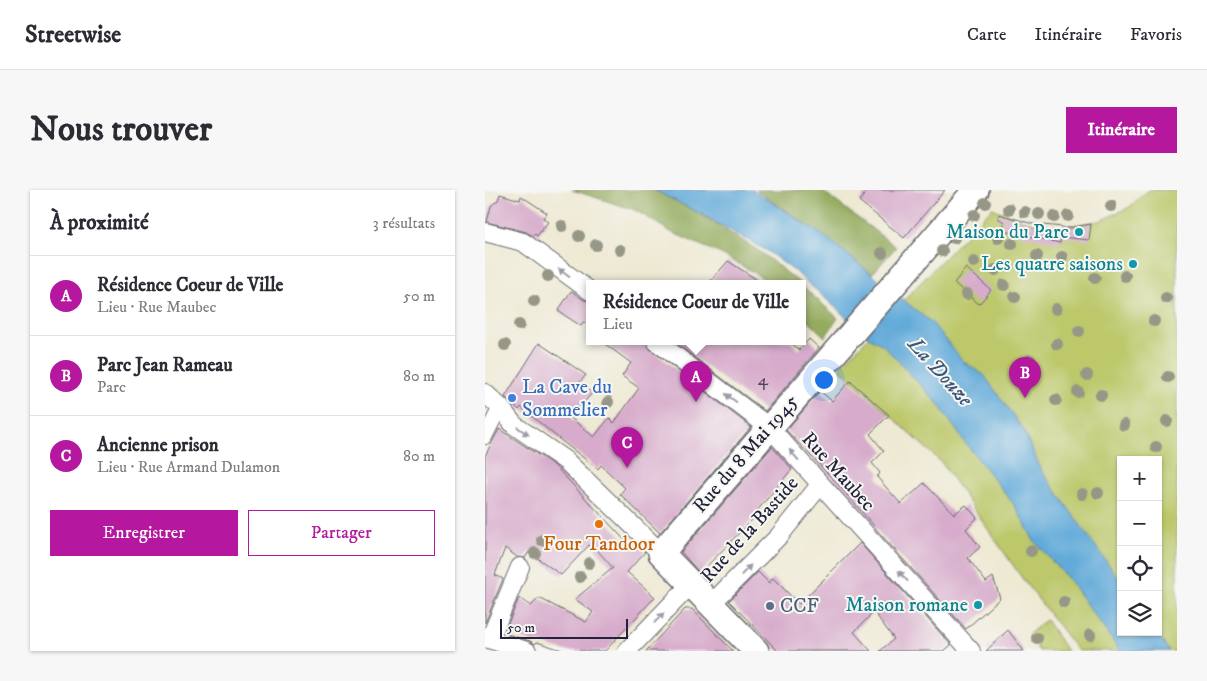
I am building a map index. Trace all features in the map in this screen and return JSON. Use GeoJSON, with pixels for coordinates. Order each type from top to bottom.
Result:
{"type":"FeatureCollection","features":[{"type":"Feature","properties":{"kind":"main road","name":"Rue du 8 Mai 1945"},"geometry":{"type":"LineString","coordinates":[[661,553],[976,190]]}},
{"type":"Feature","properties":{"kind":"main road"},"geometry":{"type":"LineString","coordinates":[[661,553],[756,651]]}},
{"type":"Feature","properties":{"kind":"street"},"geometry":{"type":"LineString","coordinates":[[485,232],[523,242],[586,289]]}},
{"type":"Feature","properties":{"kind":"street","name":"Rue Maubec"},"geometry":{"type":"LineString","coordinates":[[661,345],[770,428],[971,651]]}},
{"type":"Feature","properties":{"kind":"street"},"geometry":{"type":"LineString","coordinates":[[485,393],[515,425],[566,461],[661,553]]}},
{"type":"Feature","properties":{"kind":"street"},"geometry":{"type":"LineString","coordinates":[[485,437],[500,407]]}},
{"type":"Feature","properties":{"kind":"street","name":"Rue de la Bastide"},"geometry":{"type":"LineString","coordinates":[[711,604],[779,536],[820,485]]}},
{"type":"Feature","properties":{"kind":"street"},"geometry":{"type":"LineString","coordinates":[[520,567],[487,638],[527,651]]}},
{"type":"Feature","properties":{"kind":"street"},"geometry":{"type":"LineString","coordinates":[[627,651],[691,584]]}},
{"type":"Feature","properties":{"kind":"green space"},"geometry":{"type":"Polygon","coordinates":[[[572,190],[654,190],[697,212],[759,251],[796,280],[765,280],[723,255],[671,232],[635,210],[572,190]]]}},
{"type":"Feature","properties":{"kind":"green space"},"geometry":{"type":"Polygon","coordinates":[[[756,190],[821,190],[896,247],[872,274],[807,225],[756,190]]]}},
{"type":"Feature","properties":{"kind":"green space"},"geometry":{"type":"Polygon","coordinates":[[[1149,190],[1177,190],[1177,651],[1078,651],[1022,578],[941,462],[839,368],[992,208],[1025,221],[1061,227],[1099,221],[1128,208],[1149,190]]]}},
{"type":"Feature","properties":{"kind":"green space"},"geometry":{"type":"Polygon","coordinates":[[[806,290],[838,318],[825,337],[806,319],[806,290]]]}},
{"type":"Feature","properties":{"kind":"green space"},"geometry":{"type":"Polygon","coordinates":[[[1046,620],[1067,651],[1039,651],[1029,634],[1046,620]]]}},
{"type":"Feature","properties":{"kind":"water","name":"La Douze"},"geometry":{"type":"Polygon","coordinates":[[[654,190],[753,190],[827,238],[932,323],[964,362],[984,375],[1023,429],[1042,471],[1117,576],[1117,636],[1159,636],[1169,651],[1120,651],[1069,580],[1034,541],[1015,506],[966,444],[938,404],[883,345],[867,336],[806,280],[767,251],[654,190]]]}},
{"type":"Feature","properties":{"kind":"building"},"geometry":{"type":"Polygon","coordinates":[[[868,190],[945,190],[904,238],[859,201],[868,190]]]}},
{"type":"Feature","properties":{"kind":"building"},"geometry":{"type":"Polygon","coordinates":[[[500,194],[520,200],[521,196],[547,213],[543,218],[548,222],[537,236],[487,222],[491,206],[498,200],[500,194]]]}},
{"type":"Feature","properties":{"kind":"building"},"geometry":{"type":"Polygon","coordinates":[[[999,214],[1033,224],[1063,227],[1062,229],[1091,224],[1089,240],[1061,237],[1060,243],[1003,231],[1004,222],[998,218],[999,214]]]}},
{"type":"Feature","properties":{"kind":"building"},"geometry":{"type":"Polygon","coordinates":[[[728,261],[757,280],[712,280],[728,261]]]}},
{"type":"Feature","properties":{"kind":"building"},"geometry":{"type":"Polygon","coordinates":[[[966,268],[991,290],[979,304],[954,283],[966,268]]]}},
{"type":"Feature","properties":{"kind":"building"},"geometry":{"type":"Polygon","coordinates":[[[571,291],[586,300],[586,324],[583,322],[581,326],[558,311],[571,291]]]}},
{"type":"Feature","properties":{"kind":"building"},"geometry":{"type":"Polygon","coordinates":[[[809,339],[819,348],[765,411],[678,345],[793,345],[799,350],[806,345],[809,339]]]}},
{"type":"Feature","properties":{"kind":"building"},"geometry":{"type":"Polygon","coordinates":[[[539,343],[586,375],[579,383],[592,393],[571,418],[594,437],[609,418],[614,423],[639,388],[622,376],[631,363],[606,345],[648,345],[650,349],[751,427],[660,533],[620,494],[625,488],[601,465],[598,469],[521,407],[519,410],[505,397],[539,343]]]}},
{"type":"Feature","properties":{"kind":"building"},"geometry":{"type":"Polygon","coordinates":[[[850,381],[889,415],[870,434],[884,451],[872,463],[880,473],[877,477],[901,504],[924,483],[954,514],[966,505],[977,518],[966,529],[980,547],[968,558],[986,582],[993,577],[1000,598],[966,629],[833,479],[786,430],[820,391],[832,401],[850,381]]]}},
{"type":"Feature","properties":{"kind":"building"},"geometry":{"type":"Polygon","coordinates":[[[499,429],[555,466],[634,550],[639,546],[645,552],[627,572],[655,597],[605,651],[565,651],[537,642],[535,644],[504,633],[519,598],[531,606],[539,598],[586,622],[593,612],[575,599],[613,568],[591,543],[561,575],[529,552],[525,558],[517,557],[505,548],[495,575],[503,579],[485,623],[485,456],[499,429]]]}},
{"type":"Feature","properties":{"kind":"building"},"geometry":{"type":"Polygon","coordinates":[[[772,447],[792,469],[751,518],[752,520],[700,573],[681,552],[772,447]]]}},
{"type":"Feature","properties":{"kind":"building"},"geometry":{"type":"Polygon","coordinates":[[[860,543],[951,645],[944,651],[880,651],[894,639],[874,612],[854,632],[871,651],[778,651],[729,601],[758,572],[769,583],[773,578],[799,604],[860,543]]]}},
{"type":"Feature","properties":{"kind":"building"},"geometry":{"type":"Polygon","coordinates":[[[685,609],[692,609],[733,651],[646,651],[685,609]]]}},
{"type":"Feature","properties":{"kind":"building"},"geometry":{"type":"Polygon","coordinates":[[[1008,630],[1024,651],[986,651],[1008,630]]]}},
{"type":"Feature","properties":{"kind":"place","name":"Maison du Parc"},"geometry":{"type":"Point","coordinates":[1079,232]}},
{"type":"Feature","properties":{"kind":"place","name":"Les quatre saisons"},"geometry":{"type":"Point","coordinates":[1133,264]}},
{"type":"Feature","properties":{"kind":"place","name":"La Cave du Sommelier"},"geometry":{"type":"Point","coordinates":[512,398]}},
{"type":"Feature","properties":{"kind":"place","name":"Parc Jean Rameau"},"geometry":{"type":"Point","coordinates":[1025,398]}},
{"type":"Feature","properties":{"kind":"place","name":"Résidence Coeur de Ville"},"geometry":{"type":"Point","coordinates":[696,402]}},
{"type":"Feature","properties":{"kind":"place","name":"Ancienne prison"},"geometry":{"type":"Point","coordinates":[627,468]}},
{"type":"Feature","properties":{"kind":"place","name":"Four Tandoor"},"geometry":{"type":"Point","coordinates":[599,524]}},
{"type":"Feature","properties":{"kind":"place","name":"Maison romane"},"geometry":{"type":"Point","coordinates":[978,605]}},
{"type":"Feature","properties":{"kind":"place","name":"CCF"},"geometry":{"type":"Point","coordinates":[770,606]}}]}
